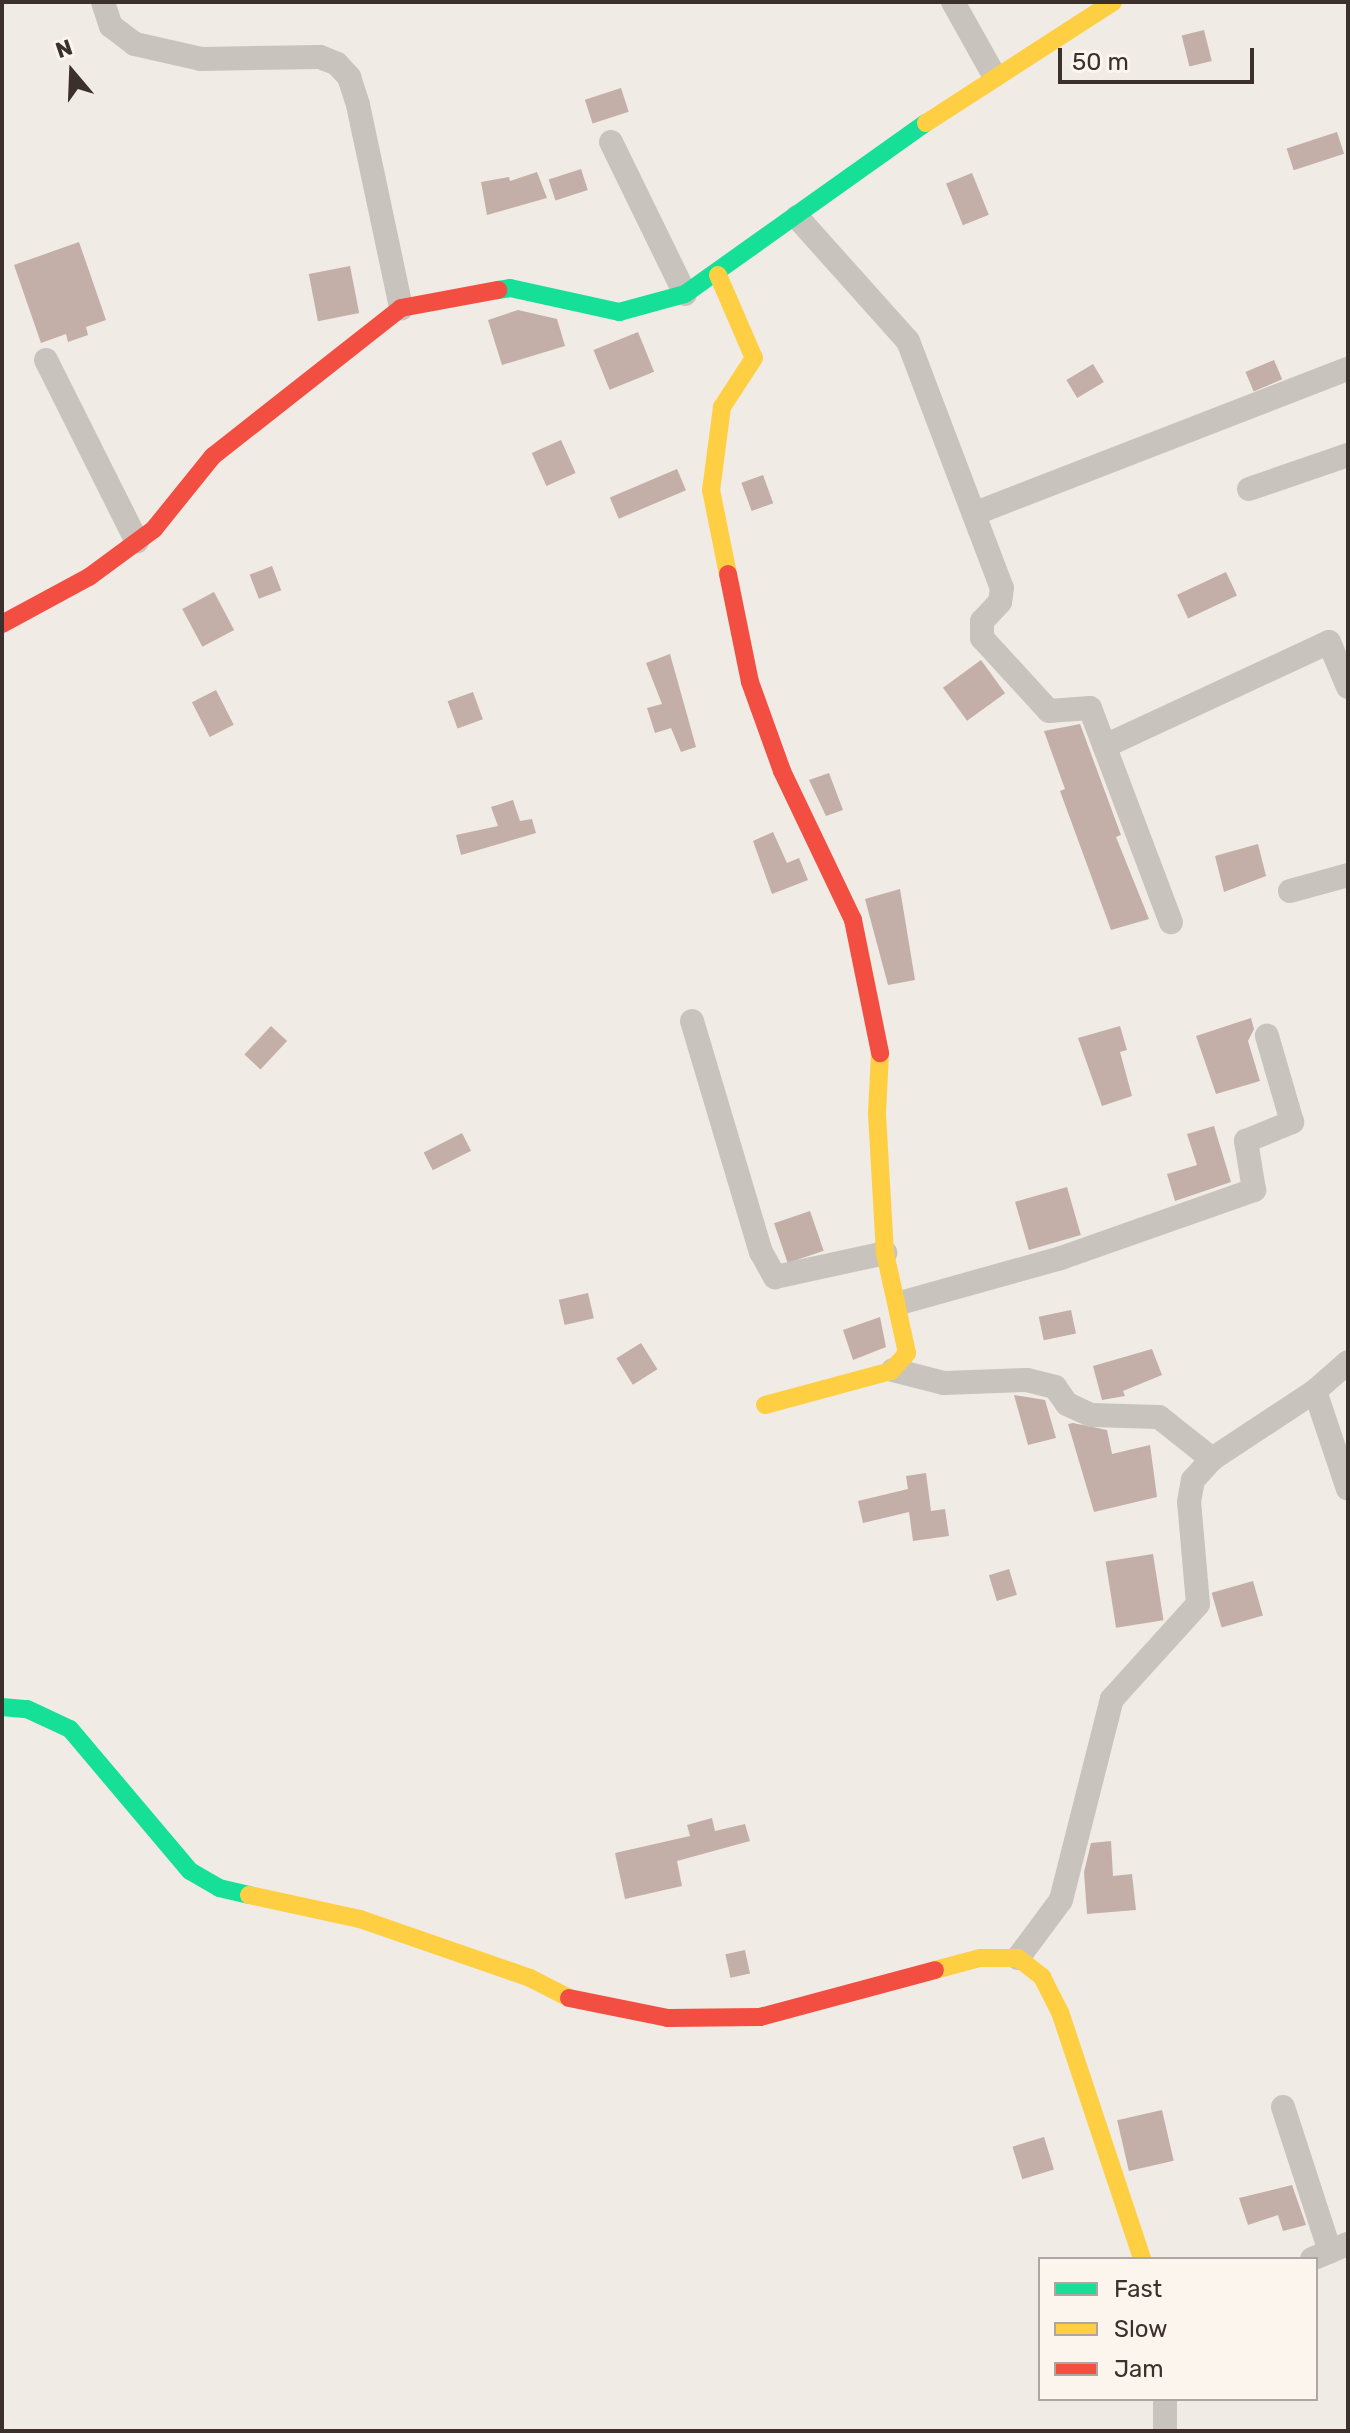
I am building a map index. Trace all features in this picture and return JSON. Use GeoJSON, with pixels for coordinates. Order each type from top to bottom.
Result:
{"type":"FeatureCollection","features":[{"type":"Feature","properties":{"kind":"street"},"geometry":{"type":"LineString","coordinates":[[103,2],[111,26],[135,44],[201,59],[320,57],[349,77],[401,308]]}},
{"type":"Feature","properties":{"kind":"street"},"geometry":{"type":"LineString","coordinates":[[953,2],[994,75]]}},
{"type":"Feature","properties":{"kind":"street"},"geometry":{"type":"LineString","coordinates":[[2,624],[89,577],[154,529],[213,456],[401,308],[510,288],[619,312],[685,294],[718,275],[994,75],[1113,2]]}},
{"type":"Feature","properties":{"kind":"street"},"geometry":{"type":"LineString","coordinates":[[611,142],[685,294]]}},
{"type":"Feature","properties":{"kind":"street"},"geometry":{"type":"LineString","coordinates":[[797,217],[908,341],[976,513],[1003,595],[982,621],[982,638],[1049,711],[1090,708],[1171,922]]}},
{"type":"Feature","properties":{"kind":"street"},"geometry":{"type":"LineString","coordinates":[[718,275],[754,358],[722,407],[711,490],[750,682],[782,771],[853,920],[861,952],[881,1056],[877,1113],[885,1253],[900,1303],[907,1353],[893,1370]]}},
{"type":"Feature","properties":{"kind":"street"},"geometry":{"type":"LineString","coordinates":[[46,360],[137,542]]}},
{"type":"Feature","properties":{"kind":"street"},"geometry":{"type":"LineString","coordinates":[[976,513],[1348,369]]}},
{"type":"Feature","properties":{"kind":"street"},"geometry":{"type":"LineString","coordinates":[[1249,489],[1348,455]]}},
{"type":"Feature","properties":{"kind":"street"},"geometry":{"type":"LineString","coordinates":[[1105,746],[1329,642],[1348,687]]}},
{"type":"Feature","properties":{"kind":"street"},"geometry":{"type":"LineString","coordinates":[[1290,891],[1348,875]]}},
{"type":"Feature","properties":{"kind":"street"},"geometry":{"type":"LineString","coordinates":[[692,1021],[761,1252],[775,1277],[885,1253]]}},
{"type":"Feature","properties":{"kind":"street"},"geometry":{"type":"LineString","coordinates":[[900,1303],[1061,1258],[1254,1190],[1246,1141],[1292,1122],[1267,1036]]}},
{"type":"Feature","properties":{"kind":"street"},"geometry":{"type":"LineString","coordinates":[[1018,1958],[1061,1900],[1112,1699],[1198,1604],[1189,1502],[1193,1480],[1212,1459],[1315,1391],[1348,1362]]}},
{"type":"Feature","properties":{"kind":"street"},"geometry":{"type":"LineString","coordinates":[[765,1405],[893,1370],[944,1383],[1027,1380],[1055,1387],[1067,1404],[1091,1415],[1159,1417],[1212,1459]]}},
{"type":"Feature","properties":{"kind":"street"},"geometry":{"type":"LineString","coordinates":[[1315,1391],[1348,1489]]}},
{"type":"Feature","properties":{"kind":"street"},"geometry":{"type":"LineString","coordinates":[[2,1707],[27,1709],[70,1729],[190,1871],[219,1888],[360,1919],[530,1978],[566,1997],[668,2018],[760,2017],[980,1958],[1018,1958],[1042,1977],[1060,2012],[1141,2257]]}},
{"type":"Feature","properties":{"kind":"street"},"geometry":{"type":"LineString","coordinates":[[1283,2107],[1330,2252]]}},
{"type":"Feature","properties":{"kind":"street"},"geometry":{"type":"LineString","coordinates":[[1165,2401],[1165,2431]]}},
{"type":"Feature","properties":{"kind":"building"},"geometry":{"type":"Polygon","coordinates":[[[1204,30],[1212,61],[1189,67],[1182,36],[1204,30]]]}},
{"type":"Feature","properties":{"kind":"building"},"geometry":{"type":"Polygon","coordinates":[[[621,88],[629,112],[593,124],[585,100],[621,88]]]}},
{"type":"Feature","properties":{"kind":"building"},"geometry":{"type":"Polygon","coordinates":[[[1337,132],[1344,154],[1294,170],[1287,148],[1337,132]]]}},
{"type":"Feature","properties":{"kind":"building"},"geometry":{"type":"Polygon","coordinates":[[[581,169],[588,190],[555,200],[549,180],[581,169]]]}},
{"type":"Feature","properties":{"kind":"building"},"geometry":{"type":"Polygon","coordinates":[[[537,172],[547,198],[487,215],[481,182],[509,177],[510,181],[537,172]]]}},
{"type":"Feature","properties":{"kind":"building"},"geometry":{"type":"Polygon","coordinates":[[[972,173],[989,215],[963,225],[946,183],[972,173]]]}},
{"type":"Feature","properties":{"kind":"building"},"geometry":{"type":"Polygon","coordinates":[[[79,242],[106,320],[86,327],[88,335],[68,342],[66,334],[41,343],[14,265],[79,242]]]}},
{"type":"Feature","properties":{"kind":"building"},"geometry":{"type":"Polygon","coordinates":[[[350,266],[359,313],[318,321],[309,274],[350,266]]]}},
{"type":"Feature","properties":{"kind":"building"},"geometry":{"type":"Polygon","coordinates":[[[518,310],[557,319],[565,346],[502,365],[488,320],[518,310]]]}},
{"type":"Feature","properties":{"kind":"building"},"geometry":{"type":"Polygon","coordinates":[[[638,332],[654,372],[610,390],[593,350],[638,332]]]}},
{"type":"Feature","properties":{"kind":"building"},"geometry":{"type":"Polygon","coordinates":[[[1274,360],[1282,379],[1254,391],[1245,372],[1274,360]]]}},
{"type":"Feature","properties":{"kind":"building"},"geometry":{"type":"Polygon","coordinates":[[[1093,364],[1104,382],[1077,398],[1066,380],[1093,364]]]}},
{"type":"Feature","properties":{"kind":"building"},"geometry":{"type":"Polygon","coordinates":[[[561,440],[576,473],[546,486],[532,453],[561,440]]]}},
{"type":"Feature","properties":{"kind":"building"},"geometry":{"type":"Polygon","coordinates":[[[677,469],[686,490],[619,519],[610,498],[677,469]]]}},
{"type":"Feature","properties":{"kind":"building"},"geometry":{"type":"Polygon","coordinates":[[[763,475],[773,503],[752,511],[741,483],[763,475]]]}},
{"type":"Feature","properties":{"kind":"building"},"geometry":{"type":"Polygon","coordinates":[[[272,566],[281,590],[259,599],[250,575],[272,566]]]}},
{"type":"Feature","properties":{"kind":"building"},"geometry":{"type":"Polygon","coordinates":[[[1226,572],[1237,596],[1188,618],[1177,595],[1226,572]]]}},
{"type":"Feature","properties":{"kind":"building"},"geometry":{"type":"Polygon","coordinates":[[[214,592],[234,630],[202,647],[182,609],[214,592]]]}},
{"type":"Feature","properties":{"kind":"building"},"geometry":{"type":"Polygon","coordinates":[[[670,654],[696,747],[681,752],[671,728],[655,733],[647,708],[662,704],[646,663],[670,654]]]}},
{"type":"Feature","properties":{"kind":"building"},"geometry":{"type":"Polygon","coordinates":[[[981,660],[1005,693],[967,721],[943,688],[981,660]]]}},
{"type":"Feature","properties":{"kind":"building"},"geometry":{"type":"Polygon","coordinates":[[[216,690],[234,725],[210,737],[192,702],[216,690]]]}},
{"type":"Feature","properties":{"kind":"building"},"geometry":{"type":"Polygon","coordinates":[[[473,692],[483,719],[458,728],[448,701],[473,692]]]}},
{"type":"Feature","properties":{"kind":"building"},"geometry":{"type":"Polygon","coordinates":[[[1080,724],[1121,835],[1116,837],[1149,919],[1111,930],[1060,791],[1065,789],[1044,731],[1080,724]]]}},
{"type":"Feature","properties":{"kind":"building"},"geometry":{"type":"Polygon","coordinates":[[[829,773],[843,810],[826,816],[809,780],[829,773]]]}},
{"type":"Feature","properties":{"kind":"building"},"geometry":{"type":"Polygon","coordinates":[[[513,800],[520,821],[532,819],[536,833],[461,855],[456,835],[498,826],[491,807],[513,800]]]}},
{"type":"Feature","properties":{"kind":"building"},"geometry":{"type":"Polygon","coordinates":[[[773,832],[787,863],[799,858],[808,880],[772,894],[753,841],[773,832]]]}},
{"type":"Feature","properties":{"kind":"building"},"geometry":{"type":"Polygon","coordinates":[[[1258,844],[1266,876],[1224,892],[1215,856],[1258,844]]]}},
{"type":"Feature","properties":{"kind":"building"},"geometry":{"type":"Polygon","coordinates":[[[900,889],[915,980],[888,985],[865,899],[900,889]]]}},
{"type":"Feature","properties":{"kind":"building"},"geometry":{"type":"Polygon","coordinates":[[[1251,1018],[1254,1029],[1248,1041],[1260,1081],[1216,1094],[1196,1036],[1251,1018]]]}},
{"type":"Feature","properties":{"kind":"building"},"geometry":{"type":"Polygon","coordinates":[[[271,1026],[287,1041],[260,1070],[244,1055],[271,1026]]]}},
{"type":"Feature","properties":{"kind":"building"},"geometry":{"type":"Polygon","coordinates":[[[1120,1026],[1127,1050],[1120,1052],[1132,1096],[1102,1106],[1078,1038],[1120,1026]]]}},
{"type":"Feature","properties":{"kind":"building"},"geometry":{"type":"Polygon","coordinates":[[[1214,1126],[1231,1182],[1175,1201],[1167,1174],[1197,1165],[1187,1134],[1214,1126]]]}},
{"type":"Feature","properties":{"kind":"building"},"geometry":{"type":"Polygon","coordinates":[[[462,1133],[471,1151],[433,1170],[424,1153],[462,1133]]]}},
{"type":"Feature","properties":{"kind":"building"},"geometry":{"type":"Polygon","coordinates":[[[1067,1187],[1081,1235],[1029,1250],[1015,1202],[1067,1187]]]}},
{"type":"Feature","properties":{"kind":"building"},"geometry":{"type":"Polygon","coordinates":[[[810,1211],[824,1251],[788,1263],[774,1223],[810,1211]]]}},
{"type":"Feature","properties":{"kind":"building"},"geometry":{"type":"Polygon","coordinates":[[[588,1293],[594,1318],[565,1325],[559,1300],[588,1293]]]}},
{"type":"Feature","properties":{"kind":"building"},"geometry":{"type":"Polygon","coordinates":[[[1071,1310],[1076,1333],[1044,1340],[1039,1317],[1071,1310]]]}},
{"type":"Feature","properties":{"kind":"building"},"geometry":{"type":"Polygon","coordinates":[[[880,1317],[886,1347],[853,1360],[843,1330],[880,1317]]]}},
{"type":"Feature","properties":{"kind":"building"},"geometry":{"type":"Polygon","coordinates":[[[641,1343],[657,1369],[633,1385],[616,1358],[641,1343]]]}},
{"type":"Feature","properties":{"kind":"building"},"geometry":{"type":"Polygon","coordinates":[[[1152,1349],[1162,1375],[1123,1391],[1125,1396],[1102,1400],[1093,1366],[1152,1349]]]}},
{"type":"Feature","properties":{"kind":"building"},"geometry":{"type":"Polygon","coordinates":[[[1014,1395],[1045,1400],[1056,1438],[1028,1445],[1014,1395]]]}},
{"type":"Feature","properties":{"kind":"building"},"geometry":{"type":"Polygon","coordinates":[[[1068,1424],[1107,1430],[1112,1454],[1150,1445],[1157,1497],[1094,1512],[1068,1424]]]}},
{"type":"Feature","properties":{"kind":"building"},"geometry":{"type":"Polygon","coordinates":[[[926,1473],[931,1511],[945,1509],[949,1536],[913,1541],[909,1512],[863,1523],[858,1501],[908,1489],[906,1476],[926,1473]]]}},
{"type":"Feature","properties":{"kind":"building"},"geometry":{"type":"Polygon","coordinates":[[[1153,1554],[1163,1620],[1116,1628],[1106,1562],[1153,1554]]]}},
{"type":"Feature","properties":{"kind":"building"},"geometry":{"type":"Polygon","coordinates":[[[1009,1569],[1017,1595],[997,1601],[989,1575],[1009,1569]]]}},
{"type":"Feature","properties":{"kind":"building"},"geometry":{"type":"Polygon","coordinates":[[[1253,1581],[1263,1616],[1222,1627],[1212,1593],[1253,1581]]]}},
{"type":"Feature","properties":{"kind":"building"},"geometry":{"type":"Polygon","coordinates":[[[712,1818],[715,1831],[745,1824],[750,1841],[677,1861],[682,1886],[625,1899],[615,1853],[690,1836],[687,1825],[712,1818]]]}},
{"type":"Feature","properties":{"kind":"building"},"geometry":{"type":"Polygon","coordinates":[[[1111,1841],[1113,1876],[1132,1874],[1136,1910],[1087,1914],[1084,1872],[1091,1843],[1111,1841]]]}},
{"type":"Feature","properties":{"kind":"building"},"geometry":{"type":"Polygon","coordinates":[[[745,1950],[750,1973],[730,1978],[725,1954],[745,1950]]]}},
{"type":"Feature","properties":{"kind":"building"},"geometry":{"type":"Polygon","coordinates":[[[1162,2110],[1174,2161],[1129,2171],[1117,2120],[1162,2110]]]}},
{"type":"Feature","properties":{"kind":"building"},"geometry":{"type":"Polygon","coordinates":[[[1044,2137],[1054,2170],[1022,2179],[1012,2147],[1044,2137]]]}},
{"type":"Feature","properties":{"kind":"building"},"geometry":{"type":"Polygon","coordinates":[[[1292,2185],[1306,2225],[1283,2231],[1278,2215],[1248,2225],[1239,2198],[1292,2185]]]}},
{"type":"Feature","properties":{"kind":"traffic: fast"},"geometry":{"type":"LineString","coordinates":[[498,290],[510,288],[619,312],[685,294],[926,123]]}},
{"type":"Feature","properties":{"kind":"traffic: fast"},"geometry":{"type":"LineString","coordinates":[[2,1707],[27,1709],[70,1729],[190,1871],[219,1888],[249,1895]]}},
{"type":"Feature","properties":{"kind":"traffic: slow"},"geometry":{"type":"LineString","coordinates":[[926,123],[1113,2]]}},
{"type":"Feature","properties":{"kind":"traffic: slow"},"geometry":{"type":"LineString","coordinates":[[718,275],[754,358],[722,407],[711,490],[728,574]]}},
{"type":"Feature","properties":{"kind":"traffic: slow"},"geometry":{"type":"LineString","coordinates":[[765,1405],[891,1371],[907,1353],[885,1253],[877,1113],[880,1053]]}},
{"type":"Feature","properties":{"kind":"traffic: slow"},"geometry":{"type":"LineString","coordinates":[[249,1895],[360,1919],[530,1978],[569,1998]]}},
{"type":"Feature","properties":{"kind":"traffic: slow"},"geometry":{"type":"LineString","coordinates":[[935,1970],[980,1958],[1018,1958],[1042,1977],[1060,2012],[1141,2257]]}},
{"type":"Feature","properties":{"kind":"traffic: jam"},"geometry":{"type":"LineString","coordinates":[[2,624],[89,577],[154,529],[213,456],[401,308],[498,290]]}},
{"type":"Feature","properties":{"kind":"traffic: jam"},"geometry":{"type":"LineString","coordinates":[[728,574],[750,682],[782,771],[853,920],[880,1053]]}},
{"type":"Feature","properties":{"kind":"traffic: jam"},"geometry":{"type":"LineString","coordinates":[[569,1998],[668,2018],[760,2017],[935,1970]]}}]}
